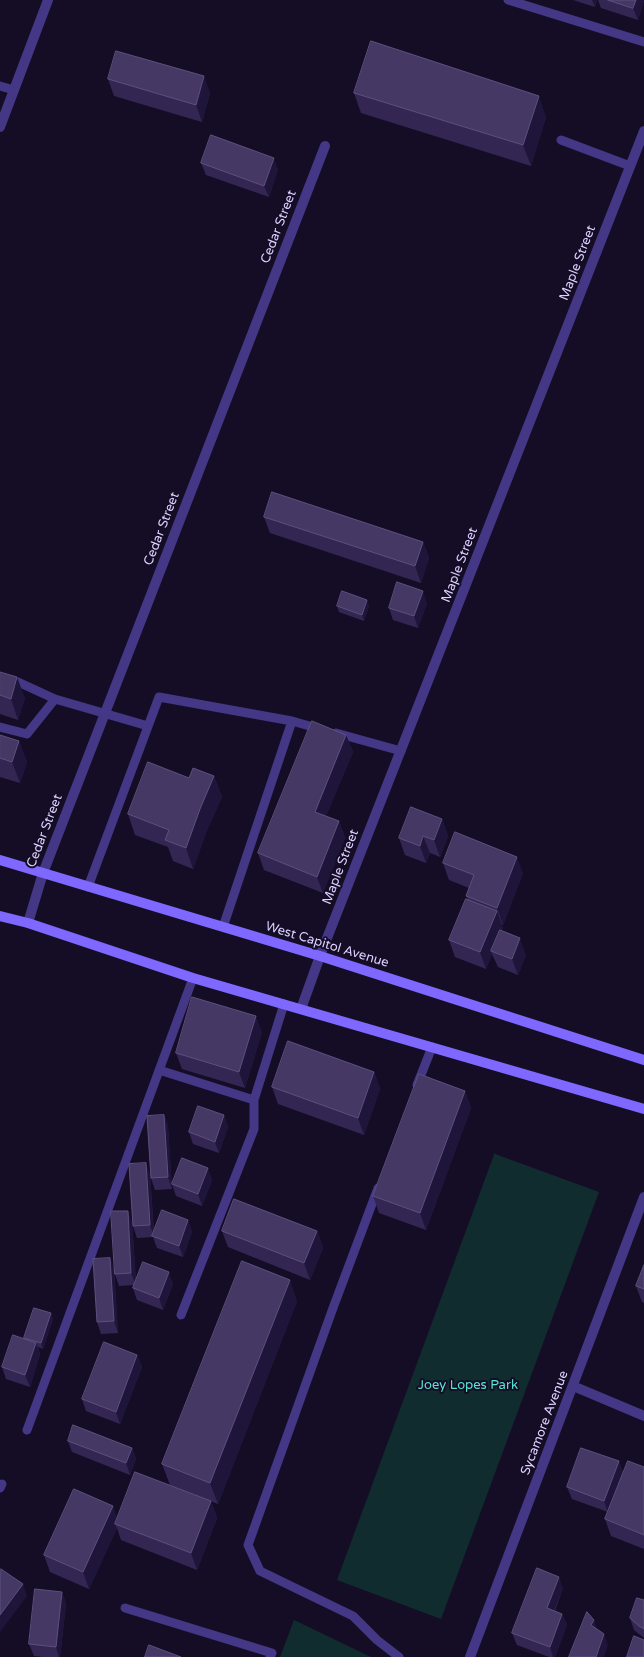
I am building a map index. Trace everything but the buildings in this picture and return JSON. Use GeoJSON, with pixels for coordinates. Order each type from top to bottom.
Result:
{"type":"FeatureCollection","features":[{"type":"Feature","properties":{"kind":"main road","name":"West Capitol Avenue"},"geometry":{"type":"LineString","coordinates":[[0,860],[320,956],[644,1060]]}},
{"type":"Feature","properties":{"kind":"main road"},"geometry":{"type":"LineString","coordinates":[[0,916],[28,923],[192,978],[644,1109]]}},
{"type":"Feature","properties":{"kind":"street"},"geometry":{"type":"LineString","coordinates":[[0,126],[48,0]]}},
{"type":"Feature","properties":{"kind":"street","name":"Maple Street"},"geometry":{"type":"LineString","coordinates":[[301,1009],[320,956],[644,131]]}},
{"type":"Feature","properties":{"kind":"street","name":"Cedar Street"},"geometry":{"type":"LineString","coordinates":[[28,923],[43,873],[325,146]]}},
{"type":"Feature","properties":{"kind":"street","name":"Sycamore Avenue"},"geometry":{"type":"LineString","coordinates":[[470,1657],[644,1197]]}},
{"type":"Feature","properties":{"kind":"street"},"geometry":{"type":"LineString","coordinates":[[573,1386],[644,1416]]}},
{"type":"Feature","properties":{"kind":"lane"},"geometry":{"type":"LineString","coordinates":[[508,0],[644,42]]}},
{"type":"Feature","properties":{"kind":"lane"},"geometry":{"type":"LineString","coordinates":[[0,86],[14,90]]}},
{"type":"Feature","properties":{"kind":"lane"},"geometry":{"type":"LineString","coordinates":[[561,140],[630,166]]}},
{"type":"Feature","properties":{"kind":"lane"},"geometry":{"type":"LineString","coordinates":[[0,677],[18,682],[55,698],[148,726]]}},
{"type":"Feature","properties":{"kind":"lane"},"geometry":{"type":"LineString","coordinates":[[88,886],[159,697],[292,721],[401,751]]}},
{"type":"Feature","properties":{"kind":"lane"},"geometry":{"type":"LineString","coordinates":[[0,727],[27,734],[55,698]]}},
{"type":"Feature","properties":{"kind":"lane"},"geometry":{"type":"LineString","coordinates":[[223,927],[292,721]]}},
{"type":"Feature","properties":{"kind":"lane"},"geometry":{"type":"LineString","coordinates":[[27,1430],[192,978]]}},
{"type":"Feature","properties":{"kind":"lane"},"geometry":{"type":"LineString","coordinates":[[181,1315],[254,1130],[254,1100],[284,1004]]}},
{"type":"Feature","properties":{"kind":"lane"},"geometry":{"type":"LineString","coordinates":[[413,1097],[432,1047]]}},
{"type":"Feature","properties":{"kind":"lane"},"geometry":{"type":"LineString","coordinates":[[159,1070],[254,1100]]}},
{"type":"Feature","properties":{"kind":"lane"},"geometry":{"type":"LineString","coordinates":[[382,1177],[333,1308],[248,1545],[260,1571],[353,1616],[377,1640],[399,1657]]}},
{"type":"Feature","properties":{"kind":"lane"},"geometry":{"type":"LineString","coordinates":[[125,1608],[272,1653],[270,1657]]}},
{"type":"Feature","properties":{"kind":"green space","name":"Joey Lopes Park"},"geometry":{"type":"Polygon","coordinates":[[[495,1152],[495,1154],[599,1192],[441,1619],[337,1580],[495,1152]]]}},
{"type":"Feature","properties":{"kind":"green space"},"geometry":{"type":"Polygon","coordinates":[[[294,1620],[371,1657],[280,1657],[294,1620]]]}}]}
